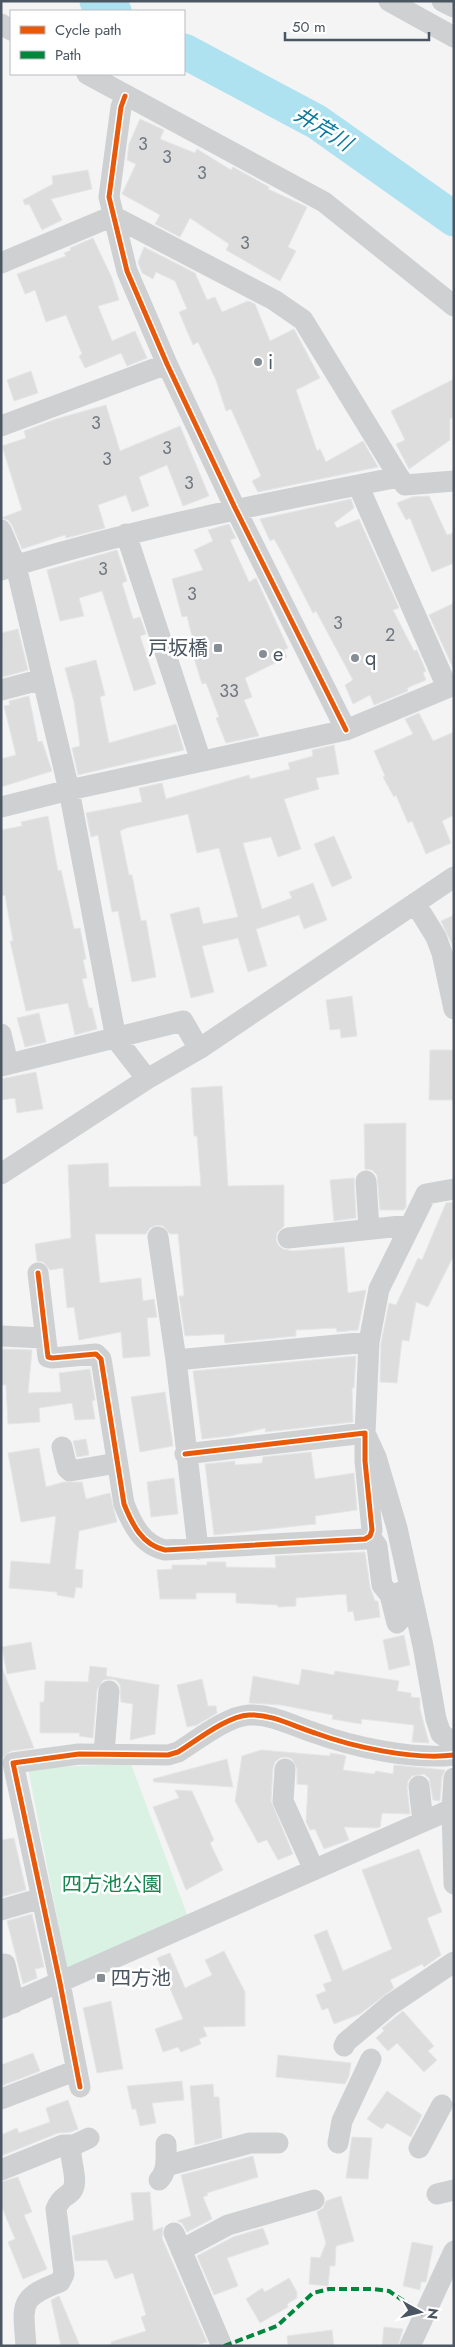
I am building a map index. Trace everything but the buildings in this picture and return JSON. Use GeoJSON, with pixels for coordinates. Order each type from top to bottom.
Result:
{"type":"FeatureCollection","features":[{"type":"Feature","properties":{"kind":"street"},"geometry":{"type":"LineString","coordinates":[[389,1],[454,37]]}},
{"type":"Feature","properties":{"kind":"street"},"geometry":{"type":"LineString","coordinates":[[442,1],[454,8]]}},
{"type":"Feature","properties":{"kind":"street"},"geometry":{"type":"LineString","coordinates":[[89,75],[324,202],[454,306]]}},
{"type":"Feature","properties":{"kind":"street"},"geometry":{"type":"LineString","coordinates":[[125,96],[121,107],[109,197],[127,271],[167,364],[234,508],[346,730]]}},
{"type":"Feature","properties":{"kind":"street"},"geometry":{"type":"LineString","coordinates":[[1,263],[113,216]]}},
{"type":"Feature","properties":{"kind":"street"},"geometry":{"type":"LineString","coordinates":[[113,216],[274,300],[303,320],[405,485],[454,481]]}},
{"type":"Feature","properties":{"kind":"street"},"geometry":{"type":"LineString","coordinates":[[1,426],[167,364]]}},
{"type":"Feature","properties":{"kind":"street"},"geometry":{"type":"LineString","coordinates":[[8,568],[126,534],[234,508],[399,477]]}},
{"type":"Feature","properties":{"kind":"street"},"geometry":{"type":"LineString","coordinates":[[1,807],[69,790],[346,730],[450,686],[358,485]]}},
{"type":"Feature","properties":{"kind":"street"},"geometry":{"type":"LineString","coordinates":[[1,530],[8,568],[43,680],[69,790],[116,1039],[147,1079]]}},
{"type":"Feature","properties":{"kind":"street"},"geometry":{"type":"LineString","coordinates":[[126,534],[201,761]]}},
{"type":"Feature","properties":{"kind":"street"},"geometry":{"type":"LineString","coordinates":[[1,690],[43,680]]}},
{"type":"Feature","properties":{"kind":"street"},"geometry":{"type":"LineString","coordinates":[[1,1174],[147,1079],[198,1049],[453,878]]}},
{"type":"Feature","properties":{"kind":"street"},"geometry":{"type":"LineString","coordinates":[[415,903],[436,937],[442,953],[454,1008]]}},
{"type":"Feature","properties":{"kind":"street"},"geometry":{"type":"LineString","coordinates":[[1,1034],[4,1065],[183,1021],[198,1049]]}},
{"type":"Feature","properties":{"kind":"street"},"geometry":{"type":"LineString","coordinates":[[366,1181],[369,1229]]}},
{"type":"Feature","properties":{"kind":"street"},"geometry":{"type":"LineString","coordinates":[[38,1273],[44,1338],[48,1357],[96,1354],[101,1359],[124,1504],[130,1519],[148,1544],[165,1550],[365,1539],[370,1536],[372,1530],[365,1461],[369,1342],[379,1289],[426,1194],[454,1188]]}},
{"type":"Feature","properties":{"kind":"street"},"geometry":{"type":"LineString","coordinates":[[288,1238],[410,1224]]}},
{"type":"Feature","properties":{"kind":"street"},"geometry":{"type":"LineString","coordinates":[[158,1237],[176,1360],[185,1454],[198,1549]]}},
{"type":"Feature","properties":{"kind":"street"},"geometry":{"type":"LineString","coordinates":[[1,1336],[44,1338]]}},
{"type":"Feature","properties":{"kind":"street"},"geometry":{"type":"LineString","coordinates":[[176,1360],[369,1342]]}},
{"type":"Feature","properties":{"kind":"street"},"geometry":{"type":"LineString","coordinates":[[185,1454],[365,1433]]}},
{"type":"Feature","properties":{"kind":"street"},"geometry":{"type":"LineString","coordinates":[[365,1433],[376,1457],[394,1519],[436,1719],[441,1734],[454,1742]]}},
{"type":"Feature","properties":{"kind":"street"},"geometry":{"type":"LineString","coordinates":[[62,1447],[66,1468],[70,1471],[117,1463]]}},
{"type":"Feature","properties":{"kind":"street"},"geometry":{"type":"LineString","coordinates":[[370,1536],[377,1546],[382,1585],[390,1595],[398,1622],[401,1618],[398,1593],[410,1589]]}},
{"type":"Feature","properties":{"kind":"street"},"geometry":{"type":"LineString","coordinates":[[104,1753],[109,1691]]}},
{"type":"Feature","properties":{"kind":"street"},"geometry":{"type":"LineString","coordinates":[[1,2100],[78,2079],[60,1983],[13,1763],[78,1754],[168,1755],[178,1752],[235,1718],[248,1715],[281,1720],[352,1745],[419,1755],[454,1755]]}},
{"type":"Feature","properties":{"kind":"street"},"geometry":{"type":"LineString","coordinates":[[285,1769],[284,1801],[314,1870]]}},
{"type":"Feature","properties":{"kind":"street"},"geometry":{"type":"LineString","coordinates":[[454,1778],[454,1884]]}},
{"type":"Feature","properties":{"kind":"street"},"geometry":{"type":"LineString","coordinates":[[419,1786],[423,1822]]}},
{"type":"Feature","properties":{"kind":"street"},"geometry":{"type":"LineString","coordinates":[[5,1964],[7,2006],[453,1808]]}},
{"type":"Feature","properties":{"kind":"street"},"geometry":{"type":"LineString","coordinates":[[1,1910],[42,1898]]}},
{"type":"Feature","properties":{"kind":"street"},"geometry":{"type":"LineString","coordinates":[[344,2046],[390,2004],[454,1962]]}},
{"type":"Feature","properties":{"kind":"street"},"geometry":{"type":"LineString","coordinates":[[338,2143],[342,2121],[371,2059]]}},
{"type":"Feature","properties":{"kind":"street"},"geometry":{"type":"LineString","coordinates":[[419,2148],[442,2105]]}},
{"type":"Feature","properties":{"kind":"street"},"geometry":{"type":"LineString","coordinates":[[1,2170],[63,2145],[81,2142],[70,2155],[74,2184],[72,2191],[59,2201],[56,2209],[64,2274],[60,2282],[36,2291],[28,2298],[22,2316],[26,2346]]}},
{"type":"Feature","properties":{"kind":"street"},"geometry":{"type":"LineString","coordinates":[[166,2144],[162,2173],[250,2143],[278,2144]]}},
{"type":"Feature","properties":{"kind":"street"},"geometry":{"type":"LineString","coordinates":[[222,2346],[178,2241],[314,2200]]}},
{"type":"Feature","properties":{"kind":"street"},"geometry":{"type":"LineString","coordinates":[[411,2346],[454,2251]]}},
{"type":"Feature","properties":{"kind":"green space","name":"四方池公園"},"geometry":{"type":"Polygon","coordinates":[[[131,1764],[188,1917],[67,1968],[28,1768],[131,1764]]]}},
{"type":"Feature","properties":{"kind":"waterway","name":"井芹川"},"geometry":{"type":"LineString","coordinates":[[97,1],[112,10]]}},
{"type":"Feature","properties":{"kind":"waterway","name":"井芹川"},"geometry":{"type":"LineString","coordinates":[[185,52],[317,122],[454,219]]}},
{"type":"Feature","properties":{"kind":"marked path"},"geometry":{"type":"LineString","coordinates":[[224,2346],[277,2326],[313,2293],[329,2289],[389,2291],[423,2314]]}},
{"type":"Feature","properties":{"kind":"cycle path"},"geometry":{"type":"LineString","coordinates":[[125,96],[121,107],[109,197],[127,271],[167,364],[235,508],[346,730]]}},
{"type":"Feature","properties":{"kind":"cycle path"},"geometry":{"type":"LineString","coordinates":[[38,1273],[48,1357],[96,1354],[101,1359],[124,1504],[134,1526],[150,1544],[165,1550],[365,1539],[370,1536],[372,1530],[365,1461],[365,1433],[185,1454]]}},
{"type":"Feature","properties":{"kind":"cycle path"},"geometry":{"type":"LineString","coordinates":[[80,2087],[13,1763],[79,1754],[168,1755],[178,1752],[222,1724],[240,1716],[249,1715],[274,1718],[330,1738],[383,1751],[420,1756],[454,1755]]}},
{"type":"Feature","properties":{"kind":"place","name":"i"},"geometry":{"type":"Point","coordinates":[258,362]}},
{"type":"Feature","properties":{"kind":"place","name":"戸坂橋"},"geometry":{"type":"Point","coordinates":[218,648]}},
{"type":"Feature","properties":{"kind":"place","name":"e"},"geometry":{"type":"Point","coordinates":[263,654]}},
{"type":"Feature","properties":{"kind":"place","name":"q"},"geometry":{"type":"Point","coordinates":[355,658]}},
{"type":"Feature","properties":{"kind":"place","name":"四方池"},"geometry":{"type":"Point","coordinates":[101,1978]}}]}
